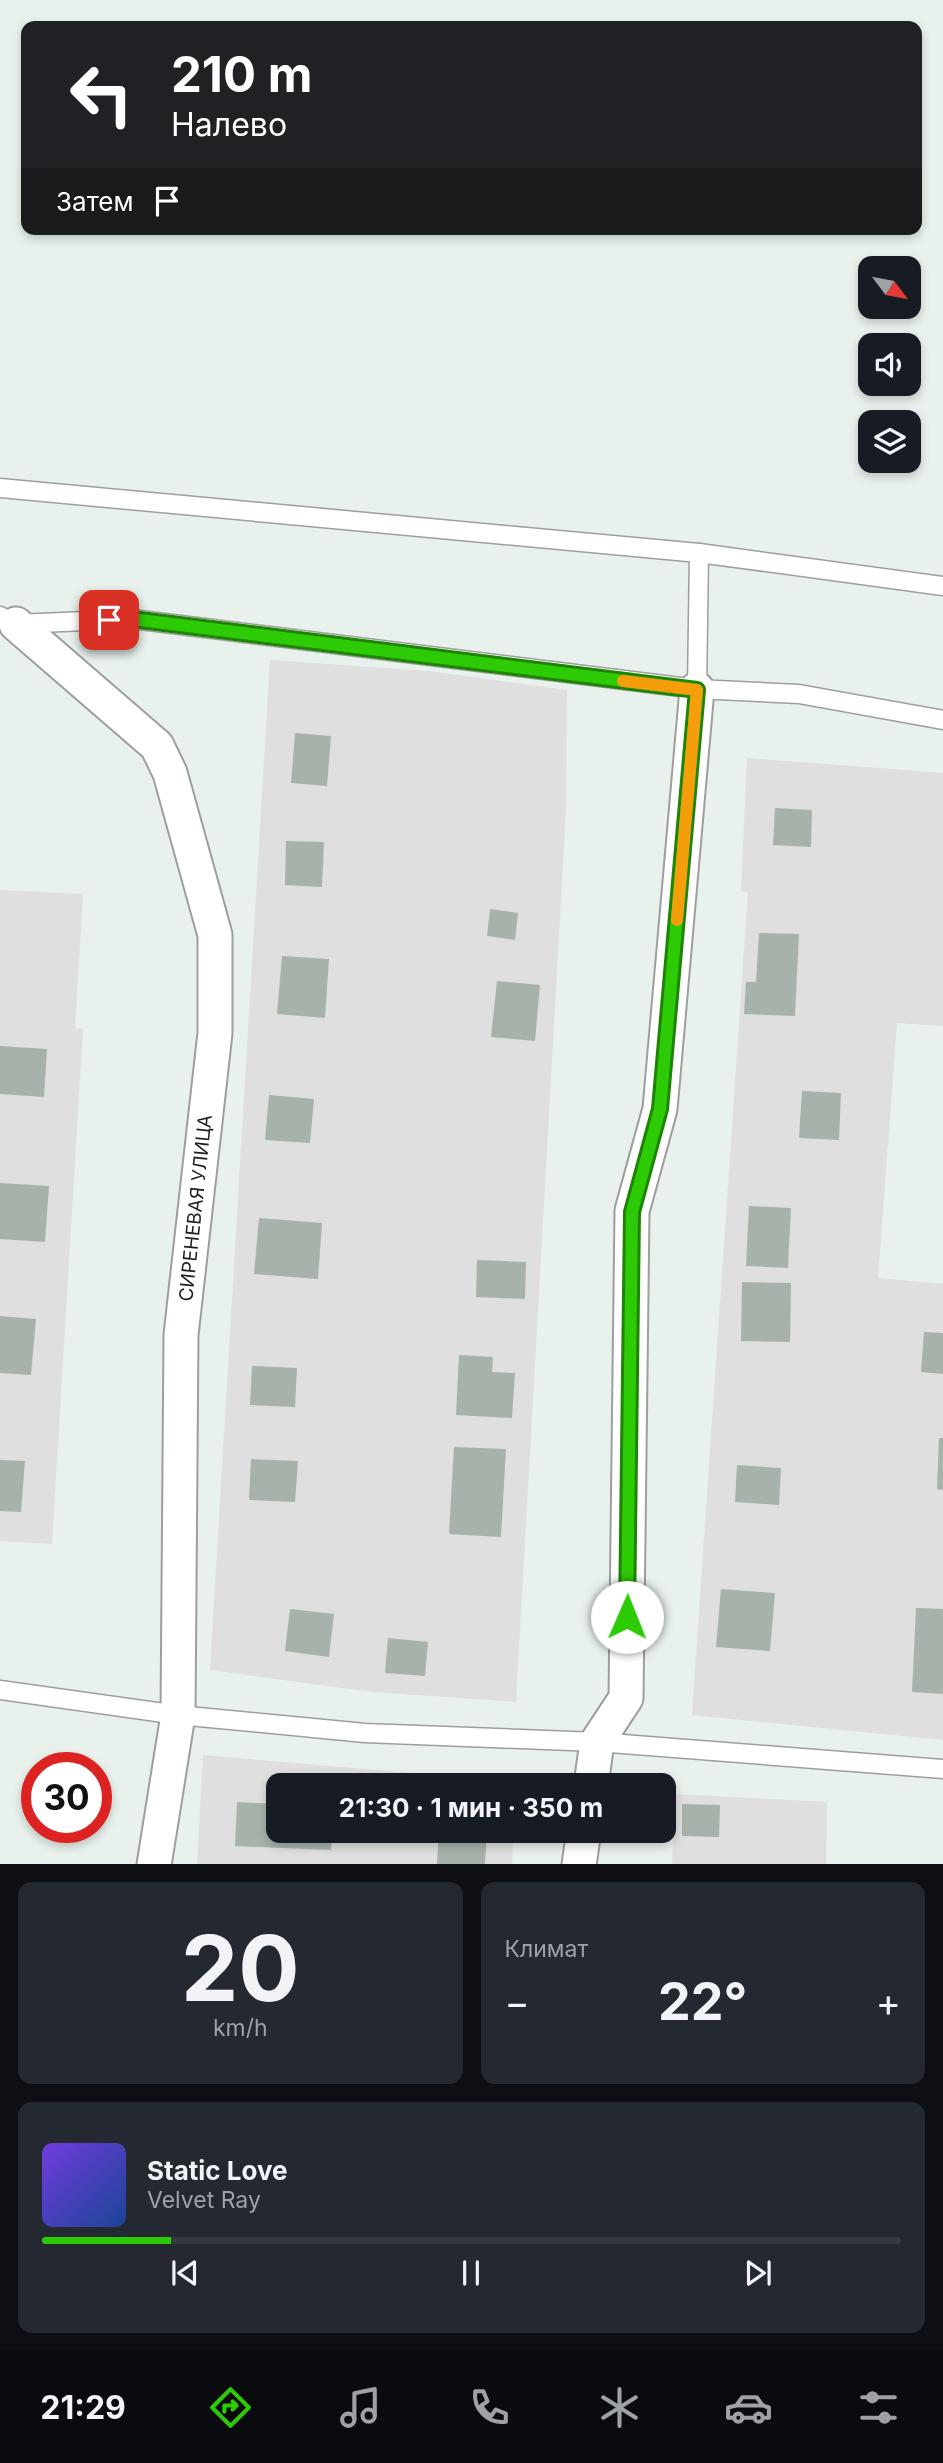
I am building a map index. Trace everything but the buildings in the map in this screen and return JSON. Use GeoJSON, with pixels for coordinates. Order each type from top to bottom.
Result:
{"type":"FeatureCollection","features":[{"type":"Feature","properties":{"kind":"street","name":"СИРЕНЕВАЯ УЛИЦА"},"geometry":{"type":"LineString","coordinates":[[8,620],[157,746],[170,774],[215,935],[215,1033],[181,1335],[178,1715],[154,1864]]}},
{"type":"Feature","properties":{"kind":"street"},"geometry":{"type":"LineString","coordinates":[[592,1773],[597,1742],[626,1699],[632,1212],[660,1109],[697,690]]}},
{"type":"Feature","properties":{"kind":"street"},"geometry":{"type":"LineString","coordinates":[[579,1864],[582,1843]]}},
{"type":"Feature","properties":{"kind":"lane"},"geometry":{"type":"LineString","coordinates":[[0,488],[699,553],[943,586]]}},
{"type":"Feature","properties":{"kind":"lane"},"geometry":{"type":"LineString","coordinates":[[697,690],[699,553]]}},
{"type":"Feature","properties":{"kind":"lane"},"geometry":{"type":"LineString","coordinates":[[8,620],[132,619],[697,690],[799,694],[943,720]]}},
{"type":"Feature","properties":{"kind":"lane"},"geometry":{"type":"LineString","coordinates":[[0,1690],[178,1715],[365,1733],[597,1742],[943,1769]]}},
{"type":"Feature","properties":{"kind":"shaded area"},"geometry":{"type":"Polygon","coordinates":[[[270,660],[429,671],[567,690],[566,811],[516,1702],[373,1692],[210,1670],[270,660]]]}},
{"type":"Feature","properties":{"kind":"shaded area"},"geometry":{"type":"Polygon","coordinates":[[[747,758],[943,773],[943,1026],[897,1023],[878,1278],[943,1284],[943,1740],[692,1715],[748,892],[741,891],[747,758]]]}},
{"type":"Feature","properties":{"kind":"shaded area"},"geometry":{"type":"Polygon","coordinates":[[[0,890],[83,894],[75,1028],[83,1029],[52,1544],[0,1541],[0,890]]]}},
{"type":"Feature","properties":{"kind":"shaded area"},"geometry":{"type":"Polygon","coordinates":[[[203,1755],[411,1773],[266,1773],[266,1843],[513,1843],[512,1864],[197,1864],[203,1755]]]}},
{"type":"Feature","properties":{"kind":"shaded area"},"geometry":{"type":"Polygon","coordinates":[[[676,1794],[827,1802],[826,1864],[672,1864],[673,1843],[676,1843],[676,1794]]]}},
{"type":"Feature","properties":{"kind":"slow traffic"},"geometry":{"type":"LineString","coordinates":[[623,681],[697,690],[677,920]]}},
{"type":"Feature","properties":{"kind":"route"},"geometry":{"type":"LineString","coordinates":[[109,620],[132,619],[241,635],[697,690],[660,1109],[632,1212],[627,1617]]}}]}
